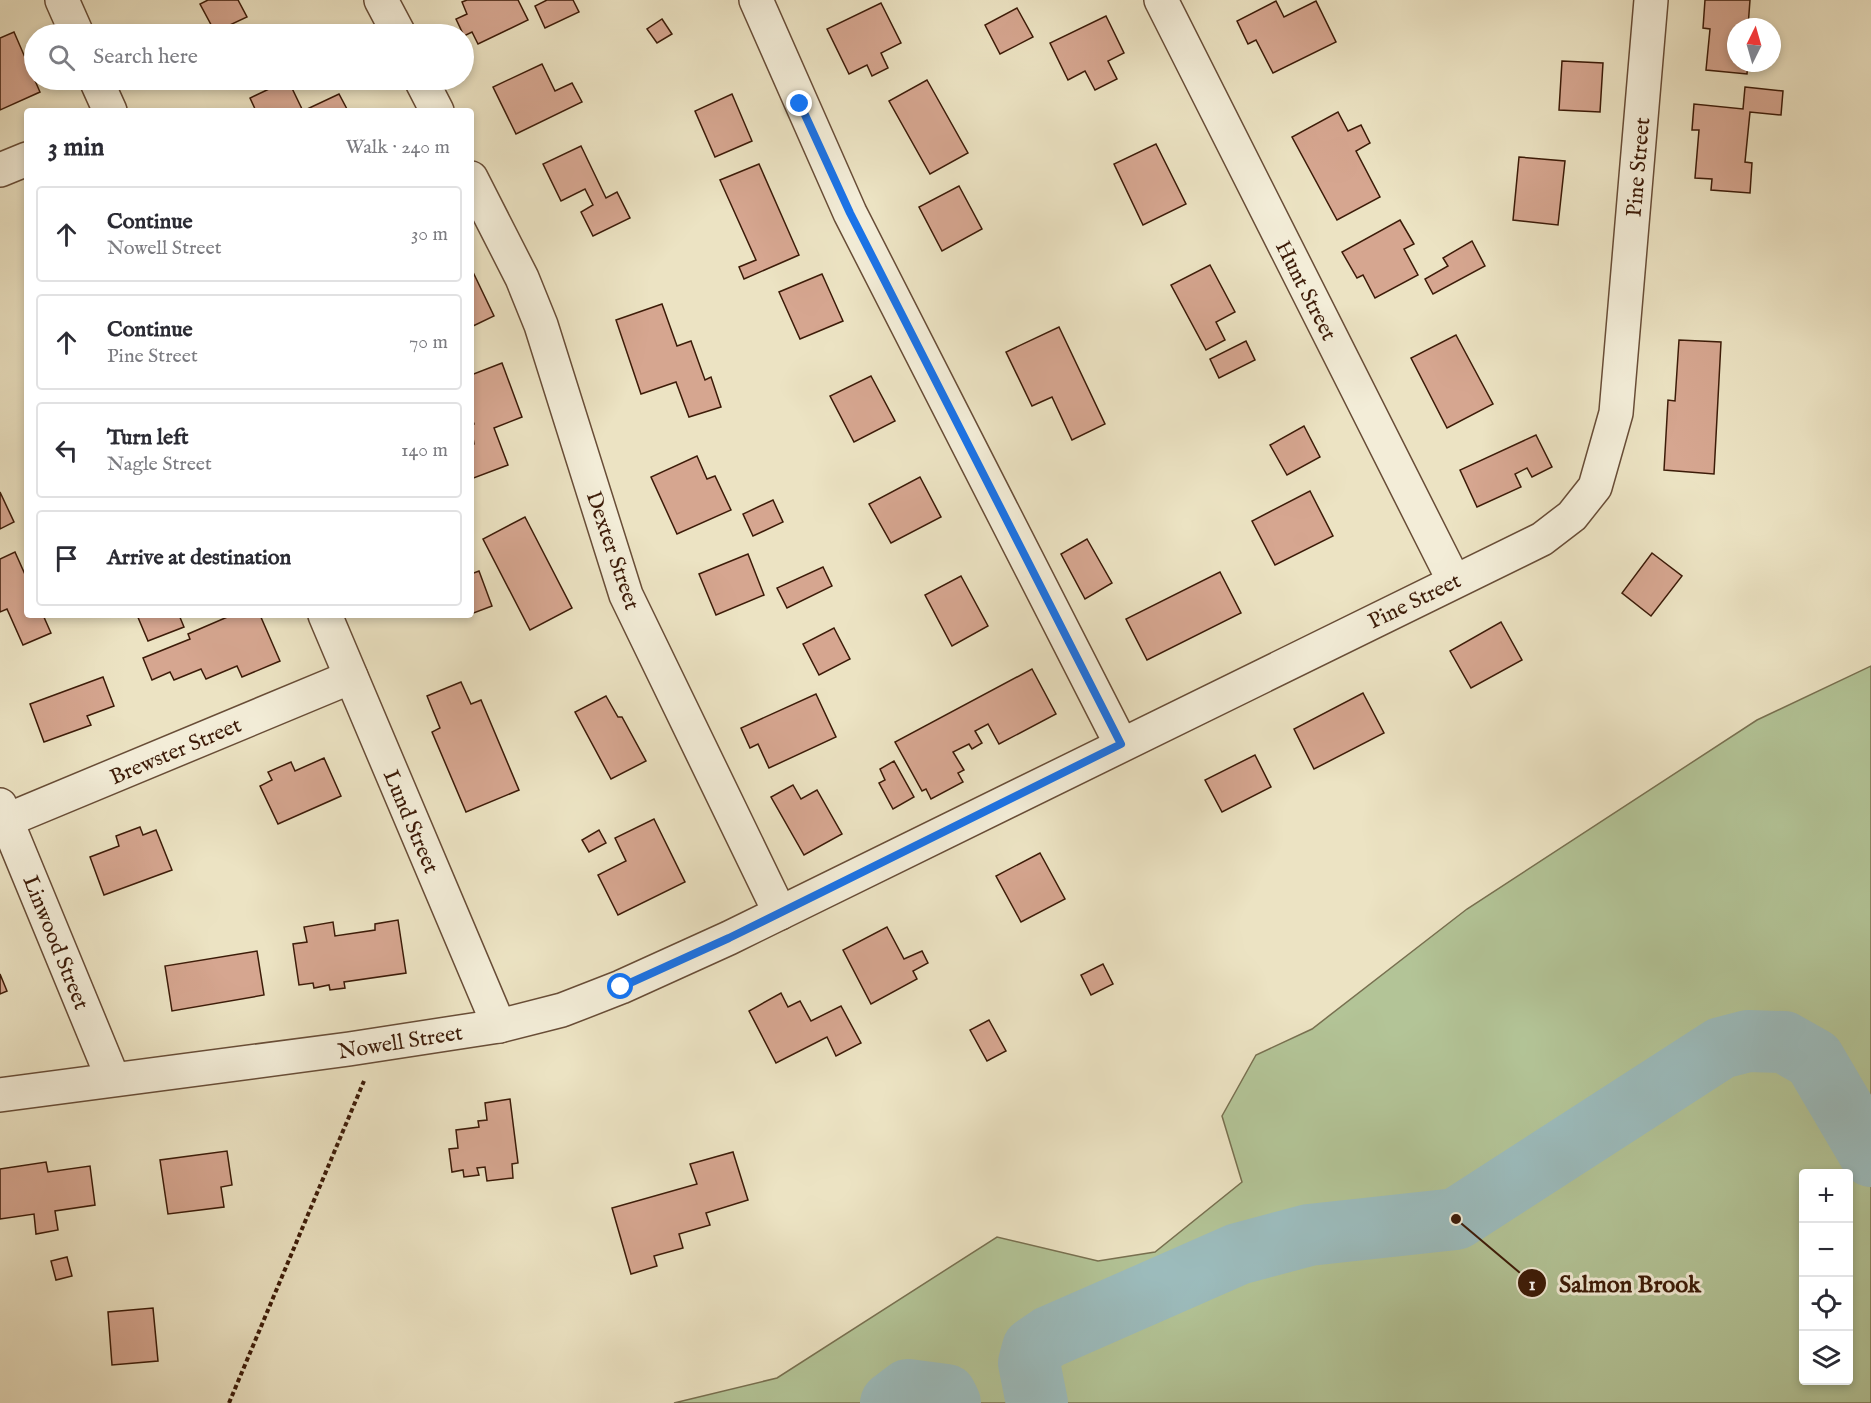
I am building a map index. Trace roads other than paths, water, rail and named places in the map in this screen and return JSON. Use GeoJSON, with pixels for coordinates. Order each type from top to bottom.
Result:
{"type":"FeatureCollection","features":[{"type":"Feature","properties":{"kind":"street"},"geometry":{"type":"LineString","coordinates":[[62,0],[73,24]]}},
{"type":"Feature","properties":{"kind":"street"},"geometry":{"type":"LineString","coordinates":[[381,0],[394,24]]}},
{"type":"Feature","properties":{"kind":"street"},"geometry":{"type":"LineString","coordinates":[[756,0],[850,213],[1121,744]]}},
{"type":"Feature","properties":{"kind":"street","name":"Hunt Street"},"geometry":{"type":"LineString","coordinates":[[1161,0],[1454,581]]}},
{"type":"Feature","properties":{"kind":"street","name":"Pine Street"},"geometry":{"type":"LineString","coordinates":[[780,913],[1542,539],[1572,516],[1595,487],[1616,413],[1651,0]]}},
{"type":"Feature","properties":{"kind":"street"},"geometry":{"type":"LineString","coordinates":[[101,90],[109,108]]}},
{"type":"Feature","properties":{"kind":"street"},"geometry":{"type":"LineString","coordinates":[[426,90],[435,108]]}},
{"type":"Feature","properties":{"kind":"street"},"geometry":{"type":"LineString","coordinates":[[0,170],[24,160]]}},
{"type":"Feature","properties":{"kind":"street","name":"Dexter Street"},"geometry":{"type":"LineString","coordinates":[[474,184],[522,278],[541,325],[626,595],[780,913]]}},
{"type":"Feature","properties":{"kind":"street","name":"Lund Street"},"geometry":{"type":"LineString","coordinates":[[326,618],[499,1026]]}},
{"type":"Feature","properties":{"kind":"street","name":"Brewster Street"},"geometry":{"type":"LineString","coordinates":[[2,816],[351,677]]}},
{"type":"Feature","properties":{"kind":"street","name":"Linwood Street"},"geometry":{"type":"LineString","coordinates":[[2,816],[113,1078]]}},
{"type":"Feature","properties":{"kind":"street","name":"Nowell Street"},"geometry":{"type":"LineString","coordinates":[[0,1095],[113,1078],[380,1045],[499,1026],[562,1010],[621,987],[780,913]]}},
{"type":"Feature","properties":{"kind":"waterway"},"geometry":{"type":"LineString","coordinates":[[1037,1403],[1029,1363],[1033,1348],[1049,1337],[1238,1254],[1309,1235],[1456,1219],[1721,1048],[1748,1041],[1784,1042],[1814,1059],[1871,1156]]}},
{"type":"Feature","properties":{"kind":"waterway"},"geometry":{"type":"LineString","coordinates":[[891,1403],[908,1390],[946,1395],[950,1403]]}},
{"type":"Feature","properties":{"kind":"place","name":"Salmon Brook"},"geometry":{"type":"Point","coordinates":[1456,1219]}}]}
